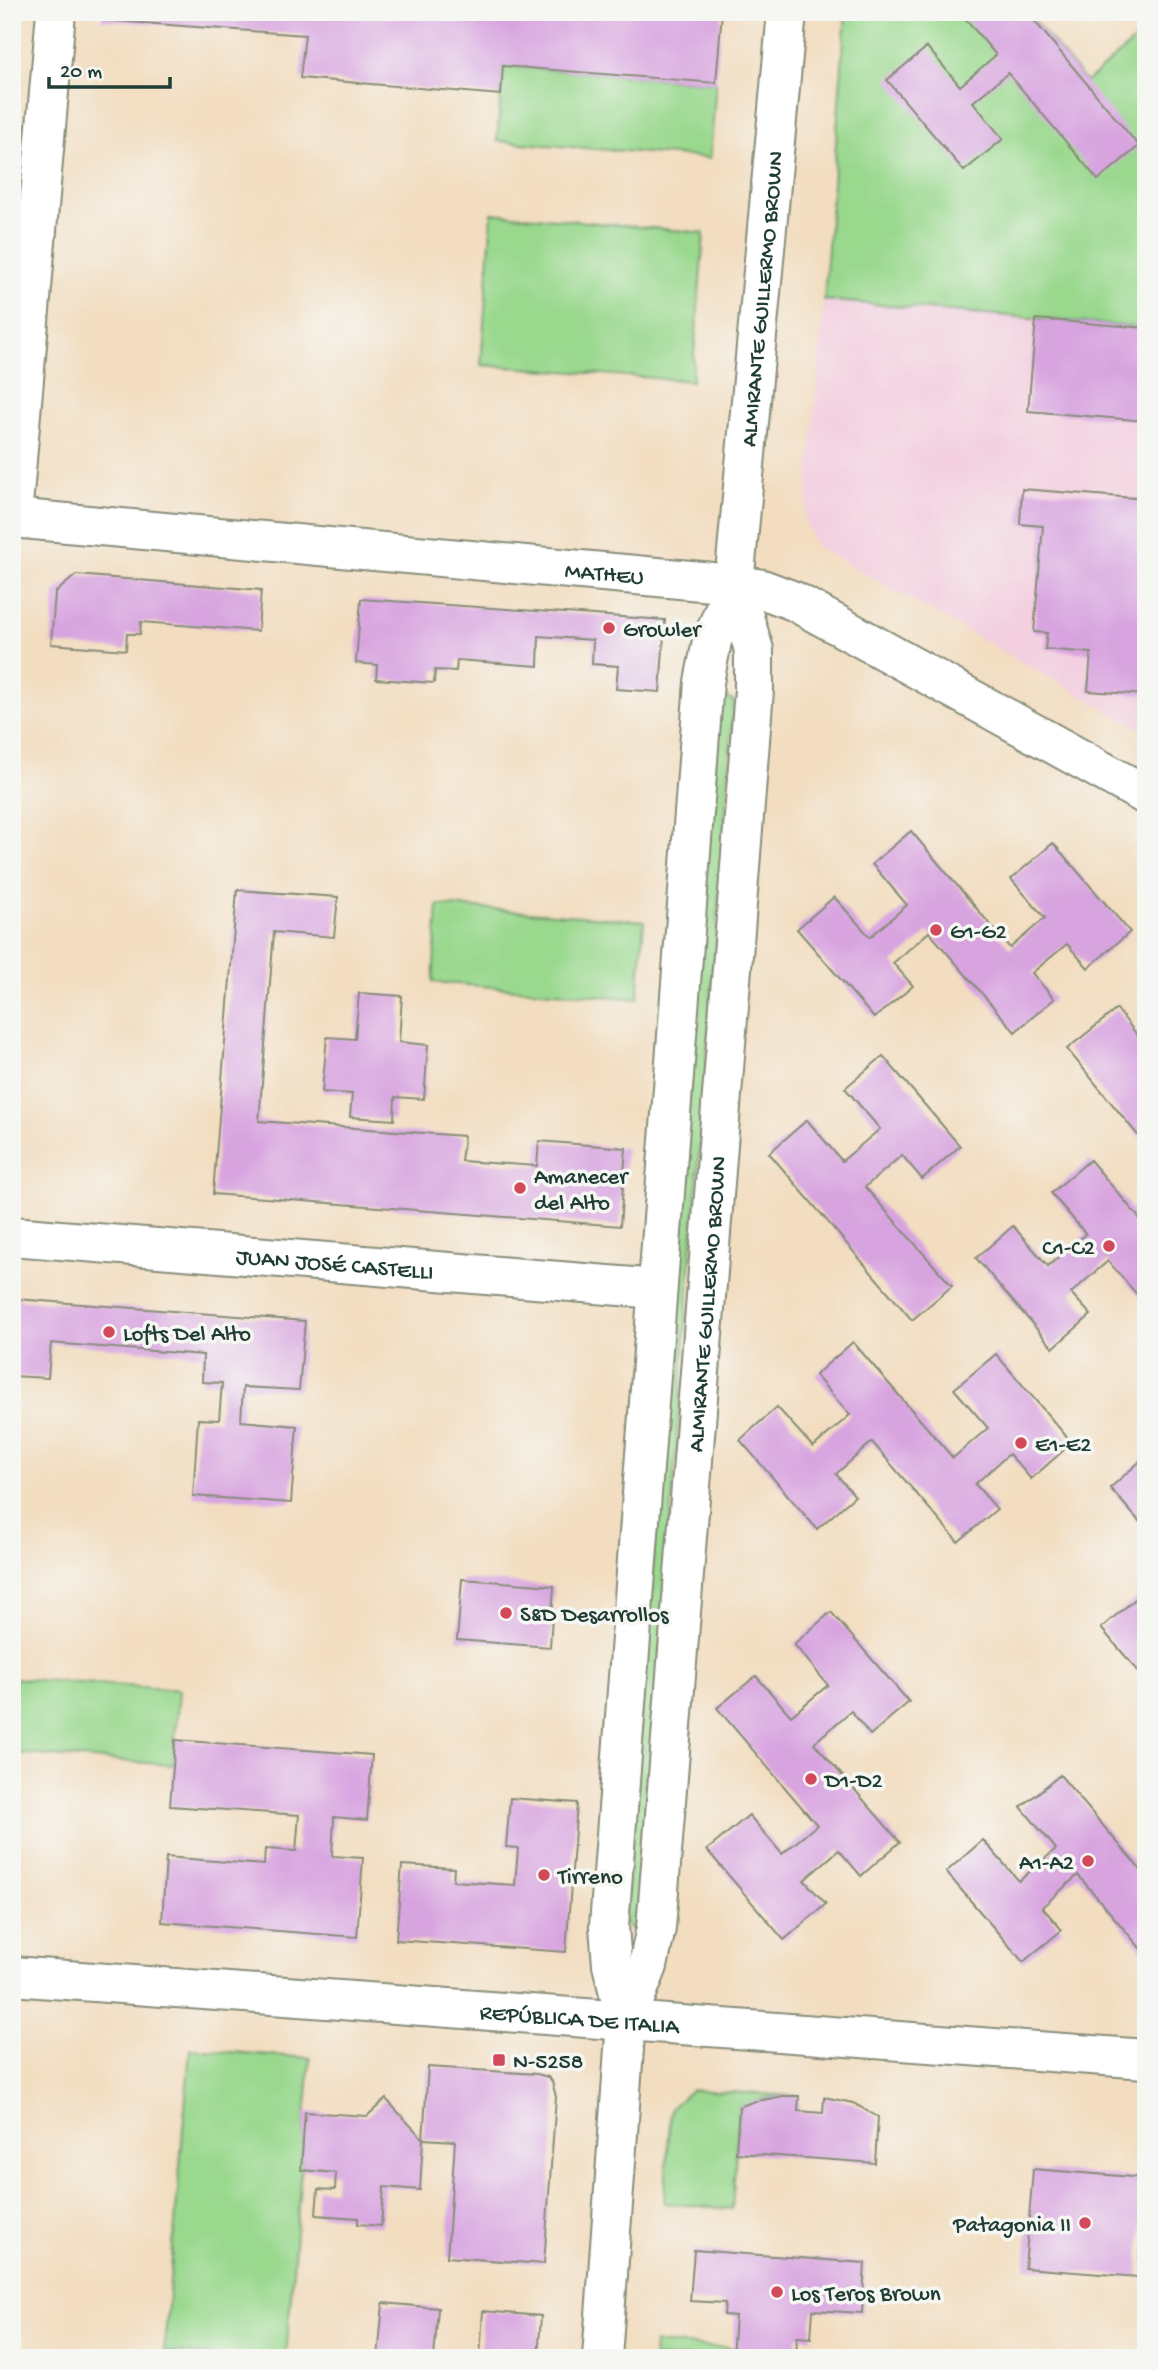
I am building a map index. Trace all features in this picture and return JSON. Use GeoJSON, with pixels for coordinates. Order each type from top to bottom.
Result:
{"type":"FeatureCollection","features":[{"type":"Feature","properties":{"kind":"street"},"geometry":{"type":"LineString","coordinates":[[12,518],[56,12]]}},
{"type":"Feature","properties":{"kind":"street","name":"ALMIRANTE GUILLERMO BROWN"},"geometry":{"type":"LineString","coordinates":[[626,2021],[612,1965],[609,1926],[704,682],[712,641],[734,584],[787,12]]}},
{"type":"Feature","properties":{"kind":"street","name":"MATHEU"},"geometry":{"type":"LineString","coordinates":[[12,518],[734,584],[762,589],[794,601],[1146,795]]}},
{"type":"Feature","properties":{"kind":"street","name":"ALMIRANTE GUILLERMO BROWN"},"geometry":{"type":"LineString","coordinates":[[602,2358],[626,2021],[648,1966],[656,1928],[752,704],[754,650],[734,584]]}},
{"type":"Feature","properties":{"kind":"street","name":"JUAN JOSÉ CASTELLI"},"geometry":{"type":"LineString","coordinates":[[12,1236],[657,1289]]}},
{"type":"Feature","properties":{"kind":"street","name":"REPÚBLICA DE ITALIA"},"geometry":{"type":"LineString","coordinates":[[12,1976],[1146,2059]]}},
{"type":"Feature","properties":{"kind":"shaded area"},"geometry":{"type":"Polygon","coordinates":[[[824,300],[1146,328],[1146,732],[817,547],[805,522],[824,300]]]}},
{"type":"Feature","properties":{"kind":"green space"},"geometry":{"type":"Polygon","coordinates":[[[846,12],[1027,12],[1086,82],[1146,31],[1146,328],[824,300],[846,12]]]}},
{"type":"Feature","properties":{"kind":"green space"},"geometry":{"type":"Polygon","coordinates":[[[503,66],[716,83],[710,158],[497,141],[503,66]]]}},
{"type":"Feature","properties":{"kind":"green space"},"geometry":{"type":"Polygon","coordinates":[[[492,213],[704,233],[692,381],[481,365],[492,213]]]}},
{"type":"Feature","properties":{"kind":"green space"},"geometry":{"type":"Polygon","coordinates":[[[726,696],[734,702],[639,1929],[633,1930],[625,1924],[720,697],[726,696]]]}},
{"type":"Feature","properties":{"kind":"green space"},"geometry":{"type":"Polygon","coordinates":[[[438,905],[644,921],[638,999],[433,982],[438,905]]]}},
{"type":"Feature","properties":{"kind":"green space"},"geometry":{"type":"Polygon","coordinates":[[[12,1678],[179,1690],[173,1765],[12,1753],[12,1678]]]}},
{"type":"Feature","properties":{"kind":"green space"},"geometry":{"type":"Polygon","coordinates":[[[190,2049],[310,2058],[286,2358],[237,2358],[164,2352],[190,2049]]]}},
{"type":"Feature","properties":{"kind":"green space"},"geometry":{"type":"Polygon","coordinates":[[[691,2090],[799,2096],[767,2098],[739,2107],[732,2209],[664,2203],[671,2108],[691,2090]]]}},
{"type":"Feature","properties":{"kind":"green space"},"geometry":{"type":"Polygon","coordinates":[[[654,2343],[732,2348],[732,2358],[653,2358],[654,2343]]]}},
{"type":"Feature","properties":{"kind":"building"},"geometry":{"type":"Polygon","coordinates":[[[102,12],[722,12],[716,83],[503,66],[501,95],[300,78],[305,35],[102,20],[102,12]]]}},
{"type":"Feature","properties":{"kind":"building"},"geometry":{"type":"Polygon","coordinates":[[[970,12],[1027,12],[1139,146],[1098,180],[1008,73],[973,102],[1003,139],[964,171],[887,80],[927,47],[960,86],[996,55],[964,17],[970,12]]]}},
{"type":"Feature","properties":{"kind":"building"},"geometry":{"type":"Polygon","coordinates":[[[1036,319],[1146,328],[1146,421],[1028,411],[1036,319]]]}},
{"type":"Feature","properties":{"kind":"building"},"geometry":{"type":"Polygon","coordinates":[[[1022,489],[1146,499],[1146,695],[1088,691],[1091,653],[1045,649],[1047,633],[1034,632],[1043,526],[1020,524],[1022,489]]]}},
{"type":"Feature","properties":{"kind":"building"},"geometry":{"type":"Polygon","coordinates":[[[76,575],[261,590],[258,631],[141,622],[140,634],[127,634],[126,650],[51,644],[55,593],[76,575]]]}},
{"type":"Feature","properties":{"kind":"building"},"geometry":{"type":"Polygon","coordinates":[[[361,599],[665,620],[660,692],[616,689],[618,666],[592,664],[593,640],[539,636],[538,666],[457,660],[456,671],[435,670],[434,683],[376,679],[377,665],[356,663],[361,599]]]}},
{"type":"Feature","properties":{"kind":"building","name":"G1-G2"},"geometry":{"type":"Polygon","coordinates":[[[911,831],[1010,948],[1045,918],[1011,879],[1053,843],[1130,932],[1088,968],[1067,944],[1032,973],[1054,999],[1015,1032],[929,932],[893,963],[913,986],[874,1018],[797,929],[834,897],[870,937],[907,905],[872,864],[911,831]]]}},
{"type":"Feature","properties":{"kind":"building"},"geometry":{"type":"Polygon","coordinates":[[[237,890],[338,897],[334,937],[274,932],[259,1121],[464,1136],[461,1161],[537,1166],[539,1141],[626,1148],[620,1226],[213,1194],[237,890]]]}},
{"type":"Feature","properties":{"kind":"building"},"geometry":{"type":"Polygon","coordinates":[[[359,993],[402,996],[399,1042],[428,1045],[424,1099],[395,1097],[394,1120],[350,1117],[352,1094],[322,1092],[327,1037],[355,1039],[359,993]]]}},
{"type":"Feature","properties":{"kind":"building"},"geometry":{"type":"Polygon","coordinates":[[[1117,1009],[1138,1036],[1146,1029],[1146,1135],[1141,1139],[1067,1049],[1117,1009]]]}},
{"type":"Feature","properties":{"kind":"building"},"geometry":{"type":"Polygon","coordinates":[[[883,1056],[960,1146],[922,1179],[902,1155],[865,1187],[952,1286],[912,1320],[769,1153],[807,1120],[842,1161],[880,1129],[845,1088],[883,1056]]]}},
{"type":"Feature","properties":{"kind":"building","name":"C1-C2"},"geometry":{"type":"Polygon","coordinates":[[[1090,1160],[1146,1226],[1146,1305],[1108,1261],[1071,1293],[1091,1315],[1053,1348],[976,1258],[1013,1226],[1048,1266],[1086,1234],[1051,1193],[1090,1160]]]}},
{"type":"Feature","properties":{"kind":"building"},"geometry":{"type":"Polygon","coordinates":[[[16,1299],[305,1321],[299,1390],[243,1387],[241,1421],[297,1426],[291,1503],[193,1496],[198,1419],[219,1420],[222,1383],[202,1382],[203,1355],[51,1343],[48,1378],[12,1376],[12,1320],[16,1299]]]}},
{"type":"Feature","properties":{"kind":"building","name":"E1-E2"},"geometry":{"type":"Polygon","coordinates":[[[853,1342],[953,1458],[988,1428],[954,1389],[996,1354],[1072,1443],[1031,1479],[1009,1454],[975,1484],[997,1509],[958,1542],[872,1442],[836,1474],[855,1496],[817,1529],[740,1440],[777,1407],[813,1447],[850,1415],[815,1375],[853,1342]]]}},
{"type":"Feature","properties":{"kind":"building"},"geometry":{"type":"Polygon","coordinates":[[[1146,1456],[1146,1529],[1110,1488],[1146,1456]]]}},
{"type":"Feature","properties":{"kind":"building","name":"S&D Desarrollos"},"geometry":{"type":"Polygon","coordinates":[[[462,1579],[554,1586],[550,1647],[457,1640],[462,1579]]]}},
{"type":"Feature","properties":{"kind":"building"},"geometry":{"type":"Polygon","coordinates":[[[1140,1595],[1146,1602],[1146,1680],[1101,1628],[1140,1595]]]}},
{"type":"Feature","properties":{"kind":"building","name":"D1-D2"},"geometry":{"type":"Polygon","coordinates":[[[831,1612],[909,1702],[870,1735],[851,1711],[814,1743],[900,1842],[861,1876],[839,1850],[804,1880],[826,1904],[784,1940],[707,1850],[749,1815],[782,1854],[817,1825],[717,1708],[756,1676],[791,1716],[828,1685],[794,1644],[831,1612]]]}},
{"type":"Feature","properties":{"kind":"building"},"geometry":{"type":"Polygon","coordinates":[[[175,1740],[372,1755],[367,1820],[334,1817],[332,1856],[363,1858],[357,1937],[162,1922],[166,1857],[264,1865],[265,1849],[296,1851],[299,1815],[170,1806],[175,1740]]]}},
{"type":"Feature","properties":{"kind":"building","name":"A1-A2"},"geometry":{"type":"Polygon","coordinates":[[[1060,1775],[1146,1876],[1146,1955],[1078,1875],[1042,1907],[1062,1930],[1023,1962],[946,1872],[983,1840],[1019,1881],[1056,1849],[1021,1807],[1060,1775]]]}},
{"type":"Feature","properties":{"kind":"building","name":"Tirreno"},"geometry":{"type":"Polygon","coordinates":[[[510,1798],[577,1803],[566,1952],[396,1940],[402,1865],[454,1868],[453,1881],[515,1885],[518,1848],[506,1847],[510,1798]]]}},
{"type":"Feature","properties":{"kind":"building"},"geometry":{"type":"Polygon","coordinates":[[[428,2067],[537,2074],[552,2081],[556,2097],[544,2264],[447,2257],[455,2141],[423,2139],[428,2067]]]}},
{"type":"Feature","properties":{"kind":"building"},"geometry":{"type":"Polygon","coordinates":[[[783,2096],[799,2096],[798,2111],[823,2113],[824,2097],[853,2103],[878,2117],[875,2163],[736,2153],[739,2107],[783,2096]]]}},
{"type":"Feature","properties":{"kind":"building"},"geometry":{"type":"Polygon","coordinates":[[[386,2099],[423,2139],[420,2190],[384,2187],[381,2226],[358,2224],[358,2218],[316,2215],[318,2189],[335,2190],[336,2173],[301,2170],[305,2112],[367,2116],[386,2099]]]}},
{"type":"Feature","properties":{"kind":"building","name":"Patagonia II"},"geometry":{"type":"Polygon","coordinates":[[[1033,2169],[1145,2178],[1138,2277],[1025,2268],[1033,2169]]]}},
{"type":"Feature","properties":{"kind":"building","name":"Los Teros Brown"},"geometry":{"type":"Polygon","coordinates":[[[694,2250],[865,2263],[862,2313],[813,2310],[811,2338],[797,2337],[796,2358],[732,2358],[735,2316],[724,2315],[725,2303],[690,2301],[694,2250]]]}},
{"type":"Feature","properties":{"kind":"building"},"geometry":{"type":"Polygon","coordinates":[[[383,2303],[438,2308],[434,2358],[378,2358],[383,2303]]]}},
{"type":"Feature","properties":{"kind":"building"},"geometry":{"type":"Polygon","coordinates":[[[483,2311],[541,2316],[538,2358],[480,2358],[483,2311]]]}},
{"type":"Feature","properties":{"kind":"place","name":"Growler"},"geometry":{"type":"Point","coordinates":[609,628]}},
{"type":"Feature","properties":{"kind":"place","name":"G1-G2"},"geometry":{"type":"Point","coordinates":[936,930]}},
{"type":"Feature","properties":{"kind":"place","name":"Amanecer del Alto"},"geometry":{"type":"Point","coordinates":[520,1188]}},
{"type":"Feature","properties":{"kind":"place","name":"C1-C2"},"geometry":{"type":"Point","coordinates":[1109,1246]}},
{"type":"Feature","properties":{"kind":"place","name":"Lofts Del Alto"},"geometry":{"type":"Point","coordinates":[109,1332]}},
{"type":"Feature","properties":{"kind":"place","name":"E1-E2"},"geometry":{"type":"Point","coordinates":[1021,1443]}},
{"type":"Feature","properties":{"kind":"place","name":"S&D Desarrollos"},"geometry":{"type":"Point","coordinates":[506,1613]}},
{"type":"Feature","properties":{"kind":"place","name":"D1-D2"},"geometry":{"type":"Point","coordinates":[811,1779]}},
{"type":"Feature","properties":{"kind":"place","name":"A1-A2"},"geometry":{"type":"Point","coordinates":[1088,1861]}},
{"type":"Feature","properties":{"kind":"place","name":"Tirreno"},"geometry":{"type":"Point","coordinates":[544,1875]}},
{"type":"Feature","properties":{"kind":"place","name":"N-5258"},"geometry":{"type":"Point","coordinates":[499,2060]}},
{"type":"Feature","properties":{"kind":"place","name":"Patagonia II"},"geometry":{"type":"Point","coordinates":[1085,2223]}},
{"type":"Feature","properties":{"kind":"place","name":"Los Teros Brown"},"geometry":{"type":"Point","coordinates":[777,2292]}}]}
